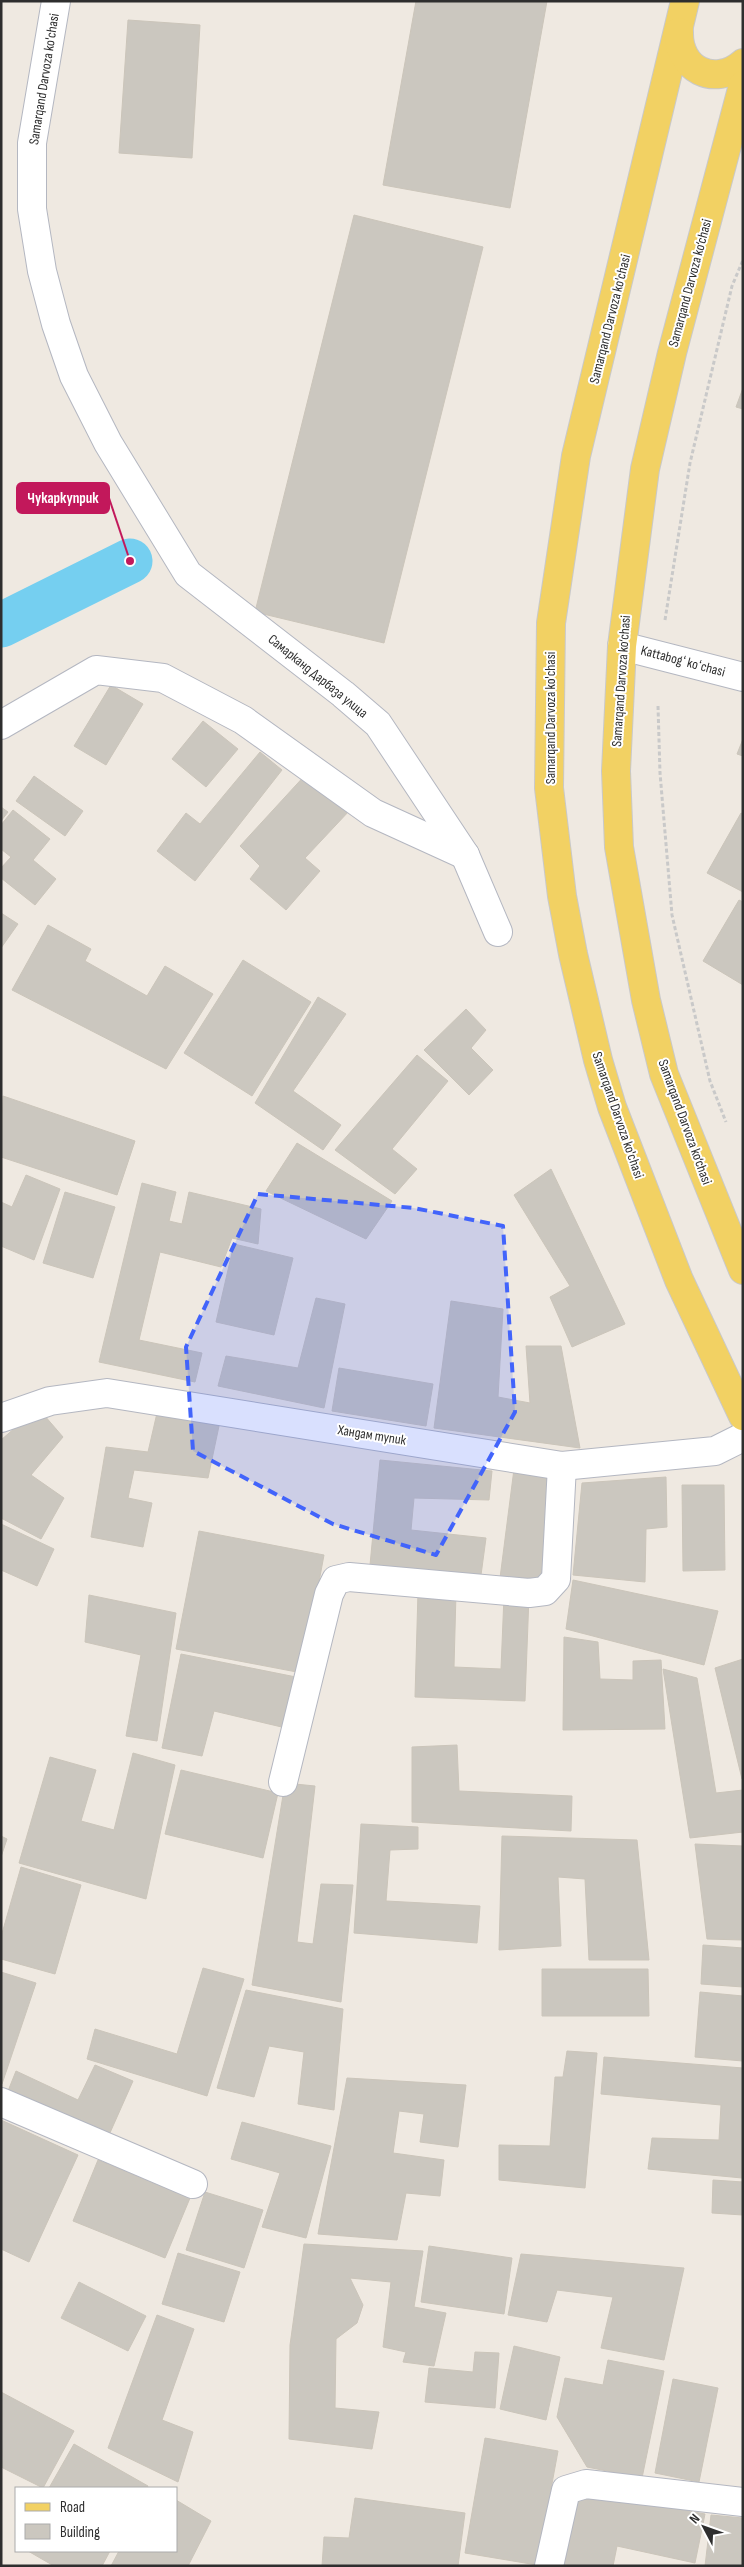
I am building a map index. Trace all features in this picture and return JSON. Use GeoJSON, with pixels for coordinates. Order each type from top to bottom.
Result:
{"type":"FeatureCollection","features":[{"type":"Feature","properties":{"kind":"main road","name":"Samarqand Darvoza ko'chasi"},"geometry":{"type":"LineString","coordinates":[[685,1],[573,474],[551,623],[549,788],[562,896],[573,954],[598,1060],[612,1107],[680,1280],[743,1416]]}},
{"type":"Feature","properties":{"kind":"main road"},"geometry":{"type":"LineString","coordinates":[[680,28],[679,43],[684,57],[693,67],[706,74],[721,75],[735,70],[743,63]]}},
{"type":"Feature","properties":{"kind":"main road","name":"Samarqand Darvoza ko‘chasi"},"geometry":{"type":"LineString","coordinates":[[743,86],[672,353],[645,469],[622,646],[616,771],[619,847],[646,1000],[664,1074],[743,1270]]}},
{"type":"Feature","properties":{"kind":"street","name":"Samarqand Darvoza ko'chasi"},"geometry":{"type":"LineString","coordinates":[[56,1],[32,143],[32,209],[42,271],[56,324],[74,376],[108,443]]}},
{"type":"Feature","properties":{"kind":"street","name":"Самарканд Дарбаза улица"},"geometry":{"type":"LineString","coordinates":[[108,443],[188,574],[343,694],[378,724],[465,855],[498,932]]}},
{"type":"Feature","properties":{"kind":"street","name":"Kattabogʻ koʻchasi"},"geometry":{"type":"LineString","coordinates":[[622,646],[660,654],[743,677]]}},
{"type":"Feature","properties":{"kind":"street"},"geometry":{"type":"LineString","coordinates":[[1,724],[96,670],[163,678],[243,720],[373,813],[465,855]]}},
{"type":"Feature","properties":{"kind":"street","name":"Хандам тупик"},"geometry":{"type":"LineString","coordinates":[[1,1418],[50,1401],[107,1393],[562,1466],[715,1451],[743,1437]]}},
{"type":"Feature","properties":{"kind":"street"},"geometry":{"type":"LineString","coordinates":[[282,1782],[329,1594],[336,1580],[349,1577],[529,1593],[546,1591],[556,1579],[562,1466]]}},
{"type":"Feature","properties":{"kind":"street"},"geometry":{"type":"LineString","coordinates":[[1,2102],[193,2184]]}},
{"type":"Feature","properties":{"kind":"street"},"geometry":{"type":"LineString","coordinates":[[549,2566],[566,2490],[586,2484],[743,2502]]}},
{"type":"Feature","properties":{"kind":"path"},"geometry":{"type":"LineString","coordinates":[[726,1124],[710,1081],[672,915],[660,773],[658,685],[660,654],[690,463],[732,286],[743,260]]}},
{"type":"Feature","properties":{"kind":"highlighted area"},"geometry":{"type":"Polygon","coordinates":[[[258,1194],[414,1208],[503,1226],[515,1412],[436,1555],[333,1524],[193,1451],[186,1347],[258,1194]]]}},
{"type":"Feature","properties":{"kind":"building"},"geometry":{"type":"Polygon","coordinates":[[[416,1],[547,1],[510,208],[383,185],[416,1]]]}},
{"type":"Feature","properties":{"kind":"building"},"geometry":{"type":"Polygon","coordinates":[[[128,20],[200,25],[192,158],[119,153],[128,20]]]}},
{"type":"Feature","properties":{"kind":"building"},"geometry":{"type":"Polygon","coordinates":[[[354,215],[483,247],[384,643],[255,612],[354,215]]]}},
{"type":"Feature","properties":{"kind":"building"},"geometry":{"type":"Polygon","coordinates":[[[743,388],[743,409],[736,407],[743,388]]]}},
{"type":"Feature","properties":{"kind":"building"},"geometry":{"type":"Polygon","coordinates":[[[111,685],[143,704],[106,765],[74,746],[111,685]]]}},
{"type":"Feature","properties":{"kind":"building"},"geometry":{"type":"Polygon","coordinates":[[[203,721],[238,749],[206,787],[172,759],[203,721]]]}},
{"type":"Feature","properties":{"kind":"building"},"geometry":{"type":"Polygon","coordinates":[[[743,739],[743,756],[737,754],[743,739]]]}},
{"type":"Feature","properties":{"kind":"building"},"geometry":{"type":"Polygon","coordinates":[[[260,752],[282,770],[195,881],[157,851],[186,813],[200,824],[260,752]]]}},
{"type":"Feature","properties":{"kind":"building"},"geometry":{"type":"Polygon","coordinates":[[[308,772],[350,810],[305,858],[320,871],[286,910],[250,879],[260,866],[240,846],[308,772]]]}},
{"type":"Feature","properties":{"kind":"building"},"geometry":{"type":"Polygon","coordinates":[[[34,776],[83,811],[65,836],[16,801],[34,776]]]}},
{"type":"Feature","properties":{"kind":"building"},"geometry":{"type":"Polygon","coordinates":[[[1,807],[8,812],[1,821],[1,807]]]}},
{"type":"Feature","properties":{"kind":"building"},"geometry":{"type":"Polygon","coordinates":[[[13,810],[50,839],[33,860],[56,879],[35,905],[1,878],[1,868],[11,857],[1,849],[1,825],[13,810]]]}},
{"type":"Feature","properties":{"kind":"building"},"geometry":{"type":"Polygon","coordinates":[[[741,813],[743,814],[743,892],[707,873],[741,813]]]}},
{"type":"Feature","properties":{"kind":"building"},"geometry":{"type":"Polygon","coordinates":[[[739,900],[743,902],[743,985],[703,961],[739,900]]]}},
{"type":"Feature","properties":{"kind":"building"},"geometry":{"type":"Polygon","coordinates":[[[1,913],[18,924],[1,948],[1,913]]]}},
{"type":"Feature","properties":{"kind":"building"},"geometry":{"type":"Polygon","coordinates":[[[48,925],[91,949],[85,961],[147,996],[165,966],[213,994],[166,1069],[12,990],[48,925]]]}},
{"type":"Feature","properties":{"kind":"building"},"geometry":{"type":"Polygon","coordinates":[[[243,960],[311,1002],[252,1096],[184,1053],[243,960]]]}},
{"type":"Feature","properties":{"kind":"building"},"geometry":{"type":"Polygon","coordinates":[[[318,997],[346,1014],[293,1091],[341,1125],[323,1150],[255,1103],[318,997]]]}},
{"type":"Feature","properties":{"kind":"building"},"geometry":{"type":"Polygon","coordinates":[[[466,1009],[486,1030],[471,1048],[493,1070],[469,1095],[424,1050],[466,1009]]]}},
{"type":"Feature","properties":{"kind":"building"},"geometry":{"type":"Polygon","coordinates":[[[417,1055],[448,1081],[392,1149],[417,1169],[395,1194],[335,1150],[417,1055]]]}},
{"type":"Feature","properties":{"kind":"building"},"geometry":{"type":"Polygon","coordinates":[[[3,1096],[135,1141],[117,1195],[1,1157],[3,1096]]]}},
{"type":"Feature","properties":{"kind":"building"},"geometry":{"type":"Polygon","coordinates":[[[297,1143],[392,1201],[366,1239],[266,1191],[297,1143]]]}},
{"type":"Feature","properties":{"kind":"building"},"geometry":{"type":"Polygon","coordinates":[[[551,1169],[625,1324],[572,1347],[550,1297],[570,1286],[514,1195],[551,1169]]]}},
{"type":"Feature","properties":{"kind":"building"},"geometry":{"type":"Polygon","coordinates":[[[26,1175],[60,1189],[34,1260],[1,1246],[1,1202],[12,1207],[26,1175]]]}},
{"type":"Feature","properties":{"kind":"building"},"geometry":{"type":"Polygon","coordinates":[[[142,1183],[176,1192],[169,1221],[182,1224],[189,1192],[261,1209],[258,1244],[232,1238],[221,1267],[160,1252],[139,1340],[202,1353],[195,1382],[99,1362],[142,1183]]]}},
{"type":"Feature","properties":{"kind":"building"},"geometry":{"type":"Polygon","coordinates":[[[65,1192],[115,1207],[93,1278],[43,1263],[65,1192]]]}},
{"type":"Feature","properties":{"kind":"building"},"geometry":{"type":"Polygon","coordinates":[[[234,1244],[293,1258],[274,1335],[216,1322],[234,1244]]]}},
{"type":"Feature","properties":{"kind":"building"},"geometry":{"type":"Polygon","coordinates":[[[316,1298],[345,1304],[324,1408],[218,1386],[226,1356],[298,1368],[316,1298]]]}},
{"type":"Feature","properties":{"kind":"building"},"geometry":{"type":"Polygon","coordinates":[[[451,1301],[503,1309],[498,1397],[530,1403],[526,1346],[561,1346],[580,1448],[434,1428],[451,1301]]]}},
{"type":"Feature","properties":{"kind":"building"},"geometry":{"type":"Polygon","coordinates":[[[339,1368],[433,1384],[426,1426],[332,1411],[339,1368]]]}},
{"type":"Feature","properties":{"kind":"building"},"geometry":{"type":"Polygon","coordinates":[[[38,1408],[63,1437],[31,1475],[64,1498],[41,1539],[1,1518],[1,1440],[38,1408]]]}},
{"type":"Feature","properties":{"kind":"building"},"geometry":{"type":"Polygon","coordinates":[[[157,1413],[219,1426],[208,1478],[134,1470],[128,1498],[152,1503],[143,1547],[91,1537],[106,1447],[148,1452],[157,1413]]]}},
{"type":"Feature","properties":{"kind":"building"},"geometry":{"type":"Polygon","coordinates":[[[380,1460],[492,1471],[489,1500],[414,1498],[411,1530],[486,1538],[481,1575],[370,1565],[380,1460]]]}},
{"type":"Feature","properties":{"kind":"building"},"geometry":{"type":"Polygon","coordinates":[[[514,1469],[561,1475],[545,1584],[500,1578],[514,1469]]]}},
{"type":"Feature","properties":{"kind":"building"},"geometry":{"type":"Polygon","coordinates":[[[666,1477],[667,1527],[646,1529],[645,1582],[573,1575],[582,1483],[666,1477]]]}},
{"type":"Feature","properties":{"kind":"building"},"geometry":{"type":"Polygon","coordinates":[[[682,1485],[724,1485],[725,1570],[683,1571],[682,1485]]]}},
{"type":"Feature","properties":{"kind":"building"},"geometry":{"type":"Polygon","coordinates":[[[1,1524],[54,1549],[37,1586],[1,1570],[1,1524]]]}},
{"type":"Feature","properties":{"kind":"building"},"geometry":{"type":"Polygon","coordinates":[[[199,1531],[324,1555],[302,1673],[176,1649],[199,1531]]]}},
{"type":"Feature","properties":{"kind":"building"},"geometry":{"type":"Polygon","coordinates":[[[573,1580],[718,1611],[704,1665],[566,1629],[573,1580]]]}},
{"type":"Feature","properties":{"kind":"building"},"geometry":{"type":"Polygon","coordinates":[[[418,1592],[456,1593],[454,1667],[501,1669],[504,1596],[529,1596],[525,1701],[415,1697],[418,1592]]]}},
{"type":"Feature","properties":{"kind":"building"},"geometry":{"type":"Polygon","coordinates":[[[89,1595],[176,1613],[157,1741],[126,1736],[141,1655],[85,1642],[89,1595]]]}},
{"type":"Feature","properties":{"kind":"building"},"geometry":{"type":"Polygon","coordinates":[[[564,1637],[598,1642],[600,1679],[633,1680],[633,1661],[661,1660],[665,1729],[563,1730],[564,1637]]]}},
{"type":"Feature","properties":{"kind":"building"},"geometry":{"type":"Polygon","coordinates":[[[181,1654],[301,1678],[290,1729],[214,1711],[202,1756],[162,1748],[181,1654]]]}},
{"type":"Feature","properties":{"kind":"building"},"geometry":{"type":"Polygon","coordinates":[[[743,1659],[743,1779],[742,1779],[715,1668],[743,1659]]]}},
{"type":"Feature","properties":{"kind":"building"},"geometry":{"type":"Polygon","coordinates":[[[663,1669],[697,1678],[716,1793],[743,1790],[743,1832],[690,1838],[663,1669]]]}},
{"type":"Feature","properties":{"kind":"building"},"geometry":{"type":"Polygon","coordinates":[[[457,1745],[459,1791],[572,1796],[571,1831],[412,1822],[412,1747],[457,1745]]]}},
{"type":"Feature","properties":{"kind":"building"},"geometry":{"type":"Polygon","coordinates":[[[133,1753],[175,1765],[146,1899],[19,1863],[50,1757],[96,1770],[81,1821],[114,1830],[133,1753]]]}},
{"type":"Feature","properties":{"kind":"building"},"geometry":{"type":"Polygon","coordinates":[[[181,1770],[278,1793],[263,1858],[165,1834],[181,1770]]]}},
{"type":"Feature","properties":{"kind":"building"},"geometry":{"type":"Polygon","coordinates":[[[285,1783],[315,1786],[297,1942],[313,1944],[321,1884],[353,1885],[341,2002],[252,1985],[285,1783]]]}},
{"type":"Feature","properties":{"kind":"building"},"geometry":{"type":"Polygon","coordinates":[[[361,1824],[418,1827],[418,1849],[390,1850],[386,1901],[480,1906],[477,1943],[354,1933],[361,1824]]]}},
{"type":"Feature","properties":{"kind":"building"},"geometry":{"type":"Polygon","coordinates":[[[1,1836],[7,1839],[1,1857],[1,1836]]]}},
{"type":"Feature","properties":{"kind":"building"},"geometry":{"type":"Polygon","coordinates":[[[502,1836],[637,1840],[649,1960],[589,1960],[585,1879],[558,1877],[561,1946],[499,1950],[502,1836]]]}},
{"type":"Feature","properties":{"kind":"building"},"geometry":{"type":"Polygon","coordinates":[[[695,1844],[743,1846],[743,1940],[707,1939],[695,1844]]]}},
{"type":"Feature","properties":{"kind":"building"},"geometry":{"type":"Polygon","coordinates":[[[21,1867],[81,1885],[55,1974],[1,1959],[1,1937],[21,1867]]]}},
{"type":"Feature","properties":{"kind":"building"},"geometry":{"type":"Polygon","coordinates":[[[703,1945],[743,1948],[743,1987],[701,1984],[703,1945]]]}},
{"type":"Feature","properties":{"kind":"building"},"geometry":{"type":"Polygon","coordinates":[[[203,1968],[244,1979],[207,2096],[87,2059],[95,2029],[177,2054],[203,1968]]]}},
{"type":"Feature","properties":{"kind":"building"},"geometry":{"type":"Polygon","coordinates":[[[542,1969],[648,1969],[649,2016],[542,2016],[542,1969]]]}},
{"type":"Feature","properties":{"kind":"building"},"geometry":{"type":"Polygon","coordinates":[[[1,1972],[36,1983],[2,2084],[1,2084],[1,1972]]]}},
{"type":"Feature","properties":{"kind":"building"},"geometry":{"type":"Polygon","coordinates":[[[246,1990],[343,2009],[334,2110],[298,2104],[304,2052],[269,2046],[254,2097],[217,2088],[246,1990]]]}},
{"type":"Feature","properties":{"kind":"building"},"geometry":{"type":"Polygon","coordinates":[[[700,1992],[743,1996],[743,2061],[695,2057],[700,1992]]]}},
{"type":"Feature","properties":{"kind":"building"},"geometry":{"type":"Polygon","coordinates":[[[567,2051],[597,2053],[585,2188],[499,2180],[499,2145],[550,2146],[555,2077],[563,2077],[567,2051]]]}},
{"type":"Feature","properties":{"kind":"building"},"geometry":{"type":"Polygon","coordinates":[[[604,2057],[743,2068],[742,2178],[648,2169],[652,2138],[719,2140],[721,2105],[601,2094],[604,2057]]]}},
{"type":"Feature","properties":{"kind":"building"},"geometry":{"type":"Polygon","coordinates":[[[95,2065],[133,2081],[105,2144],[6,2096],[16,2071],[78,2100],[95,2065]]]}},
{"type":"Feature","properties":{"kind":"building"},"geometry":{"type":"Polygon","coordinates":[[[347,2078],[466,2085],[458,2147],[420,2142],[424,2114],[399,2111],[393,2153],[444,2160],[440,2196],[406,2193],[397,2240],[318,2234],[347,2078]]]}},
{"type":"Feature","properties":{"kind":"building"},"geometry":{"type":"Polygon","coordinates":[[[1,2120],[78,2155],[29,2262],[1,2249],[1,2120]]]}},
{"type":"Feature","properties":{"kind":"building"},"geometry":{"type":"Polygon","coordinates":[[[242,2122],[331,2146],[306,2238],[262,2227],[280,2173],[231,2159],[242,2122]]]}},
{"type":"Feature","properties":{"kind":"building"},"geometry":{"type":"Polygon","coordinates":[[[98,2160],[190,2198],[165,2258],[73,2221],[98,2160]]]}},
{"type":"Feature","properties":{"kind":"building"},"geometry":{"type":"Polygon","coordinates":[[[713,2180],[743,2182],[743,2215],[712,2213],[713,2180]]]}},
{"type":"Feature","properties":{"kind":"building"},"geometry":{"type":"Polygon","coordinates":[[[205,2192],[263,2210],[244,2268],[186,2250],[205,2192]]]}},
{"type":"Feature","properties":{"kind":"building"},"geometry":{"type":"Polygon","coordinates":[[[304,2244],[423,2251],[414,2307],[446,2313],[434,2366],[403,2362],[406,2352],[383,2347],[391,2282],[350,2278],[363,2305],[357,2323],[336,2339],[335,2408],[379,2412],[372,2449],[289,2439],[290,2345],[304,2244]]]}},
{"type":"Feature","properties":{"kind":"building"},"geometry":{"type":"Polygon","coordinates":[[[429,2246],[512,2258],[504,2314],[421,2302],[429,2246]]]}},
{"type":"Feature","properties":{"kind":"building"},"geometry":{"type":"Polygon","coordinates":[[[178,2253],[240,2272],[224,2322],[162,2304],[178,2253]]]}},
{"type":"Feature","properties":{"kind":"building"},"geometry":{"type":"Polygon","coordinates":[[[521,2254],[684,2268],[664,2360],[601,2348],[613,2297],[557,2290],[547,2322],[508,2315],[521,2254]]]}},
{"type":"Feature","properties":{"kind":"building"},"geometry":{"type":"Polygon","coordinates":[[[79,2282],[146,2316],[128,2351],[61,2318],[79,2282]]]}},
{"type":"Feature","properties":{"kind":"building"},"geometry":{"type":"Polygon","coordinates":[[[157,2315],[194,2329],[162,2420],[193,2432],[178,2482],[108,2448],[157,2315]]]}},
{"type":"Feature","properties":{"kind":"building"},"geometry":{"type":"Polygon","coordinates":[[[514,2346],[560,2357],[546,2420],[500,2409],[514,2346]]]}},
{"type":"Feature","properties":{"kind":"building"},"geometry":{"type":"Polygon","coordinates":[[[475,2352],[499,2353],[495,2408],[425,2402],[429,2368],[473,2372],[475,2352]]]}},
{"type":"Feature","properties":{"kind":"building"},"geometry":{"type":"Polygon","coordinates":[[[608,2360],[664,2371],[642,2478],[587,2467],[557,2417],[565,2378],[603,2385],[608,2360]]]}},
{"type":"Feature","properties":{"kind":"building"},"geometry":{"type":"Polygon","coordinates":[[[673,2379],[718,2388],[699,2482],[655,2473],[673,2379]]]}},
{"type":"Feature","properties":{"kind":"building"},"geometry":{"type":"Polygon","coordinates":[[[1,2392],[74,2431],[44,2487],[1,2467],[1,2392]]]}},
{"type":"Feature","properties":{"kind":"building"},"geometry":{"type":"Polygon","coordinates":[[[485,2438],[558,2451],[537,2565],[465,2553],[485,2438]]]}},
{"type":"Feature","properties":{"kind":"building"},"geometry":{"type":"Polygon","coordinates":[[[74,2444],[148,2486],[148,2487],[50,2487],[74,2444]]]}},
{"type":"Feature","properties":{"kind":"building"},"geometry":{"type":"Polygon","coordinates":[[[579,2490],[705,2514],[695,2563],[617,2546],[613,2566],[564,2566],[579,2490]]]}},
{"type":"Feature","properties":{"kind":"building"},"geometry":{"type":"Polygon","coordinates":[[[355,2498],[465,2513],[458,2566],[322,2566],[324,2537],[349,2538],[355,2498]]]}},
{"type":"Feature","properties":{"kind":"building"},"geometry":{"type":"Polygon","coordinates":[[[178,2501],[211,2521],[188,2566],[111,2566],[118,2552],[178,2552],[178,2501]]]}},
{"type":"Feature","properties":{"kind":"building"},"geometry":{"type":"Polygon","coordinates":[[[711,2515],[743,2518],[743,2566],[705,2566],[711,2515]]]}},
{"type":"Feature","properties":{"kind":"building"},"geometry":{"type":"Polygon","coordinates":[[[30,2552],[109,2552],[102,2566],[54,2566],[30,2552]]]}},
{"type":"Feature","properties":{"kind":"waterway"},"geometry":{"type":"LineString","coordinates":[[1,625],[130,561]]}},
{"type":"Feature","properties":{"kind":"place","name":"Чукаркуприк"},"geometry":{"type":"Point","coordinates":[130,561]}}]}
